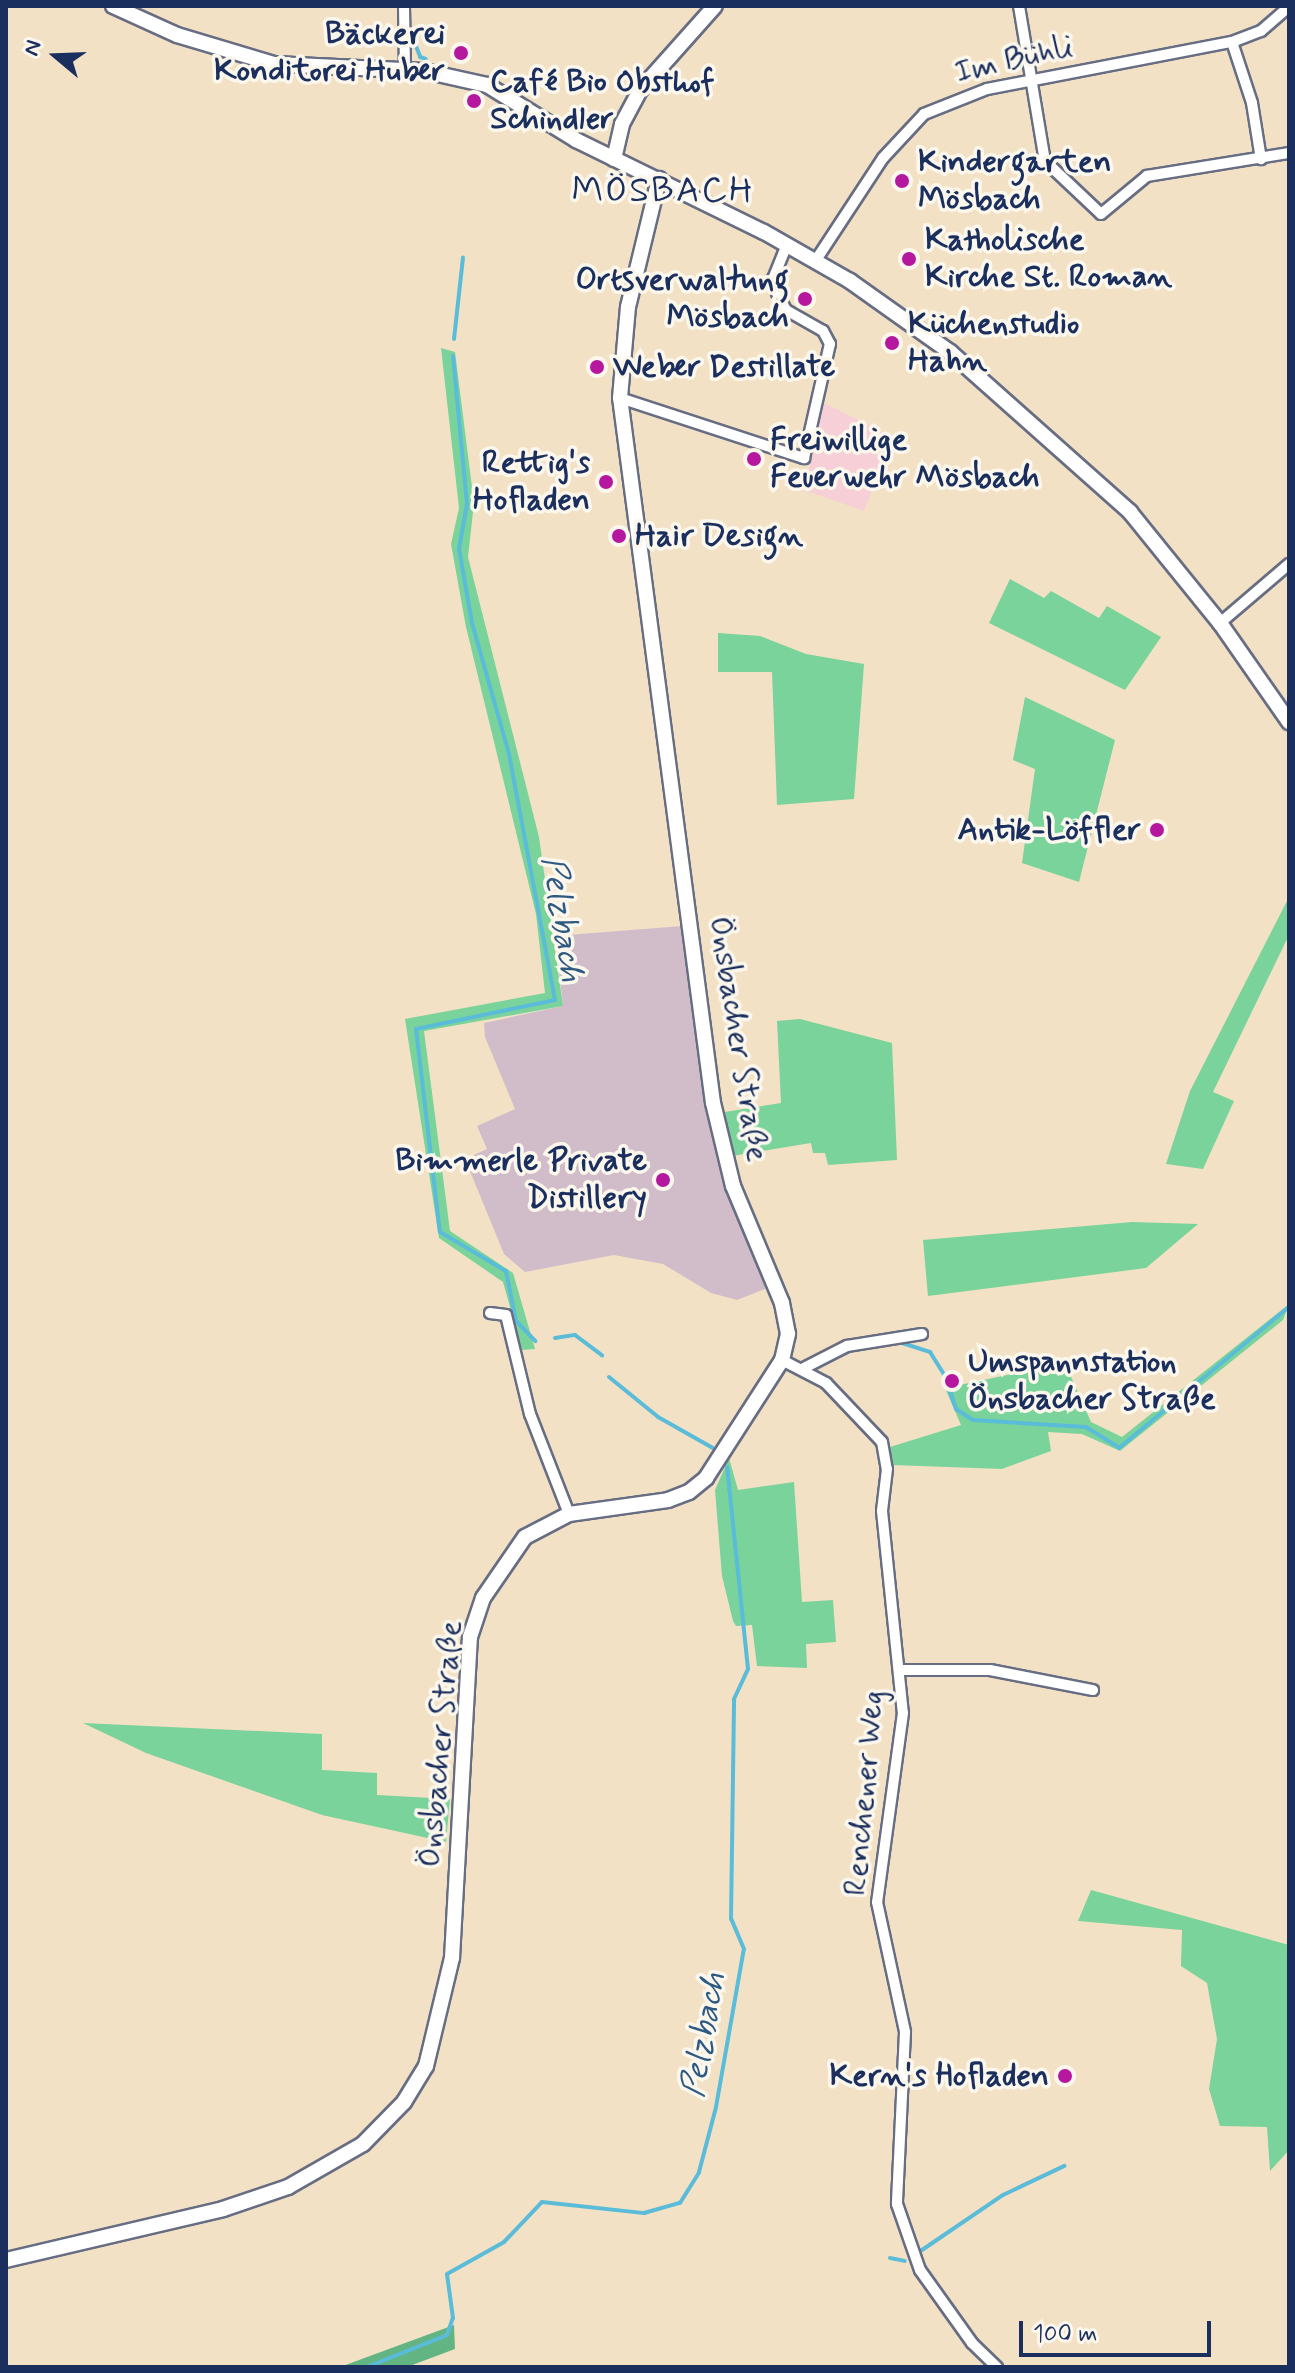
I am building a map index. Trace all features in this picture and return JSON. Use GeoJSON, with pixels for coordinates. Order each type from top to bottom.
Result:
{"type":"FeatureCollection","features":[{"type":"Feature","properties":{"kind":"street"},"geometry":{"type":"LineString","coordinates":[[113,6],[177,35],[261,61],[465,77],[487,85],[614,159],[816,260],[950,352],[1038,426],[1130,512],[1220,623],[1289,722]]}},
{"type":"Feature","properties":{"kind":"street"},"geometry":{"type":"LineString","coordinates":[[404,6],[405,72]]}},
{"type":"Feature","properties":{"kind":"street"},"geometry":{"type":"LineString","coordinates":[[614,159],[622,124],[641,89],[715,6]]}},
{"type":"Feature","properties":{"kind":"street"},"geometry":{"type":"LineString","coordinates":[[1019,6],[1045,161],[1101,214],[1147,176],[1289,153]]}},
{"type":"Feature","properties":{"kind":"street","name":"Im Bühli"},"geometry":{"type":"LineString","coordinates":[[816,260],[883,158],[913,123],[953,98],[1032,79],[1232,42],[1261,31],[1289,7]]}},
{"type":"Feature","properties":{"kind":"street"},"geometry":{"type":"LineString","coordinates":[[1232,42],[1252,103],[1261,159]]}},
{"type":"Feature","properties":{"kind":"street","name":"Önsbacher Straße"},"geometry":{"type":"LineString","coordinates":[[6,2260],[223,2209],[288,2187],[363,2144],[404,2102],[426,2066],[452,1958],[470,1637],[498,1571],[525,1537],[569,1514],[668,1500],[689,1492],[706,1478],[782,1360],[788,1334],[782,1303],[733,1186],[713,1103],[620,398],[628,307],[659,179]]}},
{"type":"Feature","properties":{"kind":"street"},"geometry":{"type":"LineString","coordinates":[[620,398],[804,458],[830,344],[823,331],[786,310],[777,293],[773,279],[787,244]]}},
{"type":"Feature","properties":{"kind":"street"},"geometry":{"type":"LineString","coordinates":[[1220,623],[1289,564]]}},
{"type":"Feature","properties":{"kind":"street"},"geometry":{"type":"LineString","coordinates":[[490,1313],[506,1315],[530,1414],[569,1514]]}},
{"type":"Feature","properties":{"kind":"street"},"geometry":{"type":"LineString","coordinates":[[802,1369],[847,1346],[922,1334]]}},
{"type":"Feature","properties":{"kind":"street","name":"Renchener Weg"},"geometry":{"type":"LineString","coordinates":[[782,1360],[802,1369],[854,1409],[882,1442],[887,1469],[882,1521],[902,1670],[895,1793],[877,1902],[905,2032],[897,2204],[920,2270],[972,2343],[997,2367]]}},
{"type":"Feature","properties":{"kind":"street","name":"Renchener Weg"},"geometry":{"type":"LineString","coordinates":[[902,1670],[990,1670],[1093,1690]]}},
{"type":"Feature","properties":{"kind":"shaded area"},"geometry":{"type":"Polygon","coordinates":[[[824,403],[893,437],[864,511],[804,490],[824,403]]]}},
{"type":"Feature","properties":{"kind":"shaded area"},"geometry":{"type":"Polygon","coordinates":[[[682,926],[732,1156],[775,1285],[737,1300],[711,1293],[663,1264],[614,1255],[525,1272],[504,1254],[465,1159],[487,1149],[477,1126],[515,1109],[485,1037],[484,1023],[563,1006],[555,936],[682,926]]]}},
{"type":"Feature","properties":{"kind":"green space"},"geometry":{"type":"Polygon","coordinates":[[[441,348],[455,352],[474,503],[468,557],[539,837],[563,1006],[424,1031],[450,1231],[513,1273],[535,1349],[522,1350],[503,1282],[439,1238],[405,1019],[545,993],[536,914],[466,627],[451,544],[459,508],[441,348]]]}},
{"type":"Feature","properties":{"kind":"green space"},"geometry":{"type":"Polygon","coordinates":[[[1010,579],[1044,598],[1051,591],[1099,618],[1107,606],[1161,637],[1125,690],[989,623],[1010,579]]]}},
{"type":"Feature","properties":{"kind":"green space"},"geometry":{"type":"Polygon","coordinates":[[[718,633],[760,636],[806,654],[864,664],[854,799],[777,805],[772,672],[718,672],[718,633]]]}},
{"type":"Feature","properties":{"kind":"green space"},"geometry":{"type":"Polygon","coordinates":[[[1025,697],[1115,740],[1079,882],[1022,863],[1035,769],[1013,760],[1025,697]]]}},
{"type":"Feature","properties":{"kind":"green space"},"geometry":{"type":"Polygon","coordinates":[[[1289,897],[1289,935],[1213,1092],[1234,1101],[1203,1169],[1166,1164],[1190,1091],[1289,897]]]}},
{"type":"Feature","properties":{"kind":"green space"},"geometry":{"type":"Polygon","coordinates":[[[800,1019],[892,1043],[897,1160],[828,1165],[825,1153],[813,1153],[811,1143],[732,1156],[725,1112],[781,1103],[777,1021],[800,1019]]]}},
{"type":"Feature","properties":{"kind":"green space"},"geometry":{"type":"Polygon","coordinates":[[[1132,1222],[1198,1224],[1146,1268],[928,1296],[923,1240],[1132,1222]]]}},
{"type":"Feature","properties":{"kind":"green space"},"geometry":{"type":"Polygon","coordinates":[[[1289,1304],[1283,1320],[1120,1451],[1082,1434],[1048,1432],[1051,1451],[1002,1469],[893,1465],[890,1447],[961,1425],[945,1388],[1065,1363],[1091,1422],[1122,1437],[1289,1304]]]}},
{"type":"Feature","properties":{"kind":"green space"},"geometry":{"type":"Polygon","coordinates":[[[729,1458],[738,1490],[794,1482],[802,1602],[833,1600],[836,1642],[806,1644],[807,1668],[757,1666],[752,1625],[736,1626],[733,1621],[722,1576],[715,1490],[729,1458]]]}},
{"type":"Feature","properties":{"kind":"green space"},"geometry":{"type":"Polygon","coordinates":[[[83,1723],[322,1734],[322,1770],[377,1773],[377,1795],[450,1799],[446,1842],[322,1815],[146,1753],[83,1723]]]}},
{"type":"Feature","properties":{"kind":"green space"},"geometry":{"type":"Polygon","coordinates":[[[1091,1890],[1289,1945],[1289,2150],[1270,2171],[1267,2127],[1220,2126],[1209,2089],[1217,2039],[1207,1983],[1181,1966],[1182,1930],[1078,1921],[1091,1890]]]}},
{"type":"Feature","properties":{"kind":"green space"},"geometry":{"type":"Polygon","coordinates":[[[454,2325],[455,2349],[407,2367],[340,2367],[454,2325]]]}},
{"type":"Feature","properties":{"kind":"waterway"},"geometry":{"type":"LineString","coordinates":[[407,24],[420,57],[426,59]]}},
{"type":"Feature","properties":{"kind":"waterway","name":"Pelzbach"},"geometry":{"type":"LineString","coordinates":[[454,339],[463,257]]}},
{"type":"Feature","properties":{"kind":"waterway","name":"Pelzbach"},"geometry":{"type":"LineString","coordinates":[[453,356],[467,504],[459,549],[472,623],[509,754],[555,1000],[416,1029],[440,1232],[506,1271],[516,1321],[535,1341]]}},
{"type":"Feature","properties":{"kind":"waterway"},"geometry":{"type":"LineString","coordinates":[[899,1342],[930,1352],[944,1374],[956,1409],[973,1420],[1086,1427],[1119,1448],[1289,1307]]}},
{"type":"Feature","properties":{"kind":"waterway","name":"Pelzbach"},"geometry":{"type":"LineString","coordinates":[[555,1338],[575,1335],[602,1355]]}},
{"type":"Feature","properties":{"kind":"waterway"},"geometry":{"type":"LineString","coordinates":[[834,1358],[855,1349]]}},
{"type":"Feature","properties":{"kind":"waterway","name":"Pelzbach"},"geometry":{"type":"LineString","coordinates":[[609,1377],[658,1417],[713,1448]]}},
{"type":"Feature","properties":{"kind":"waterway","name":"Pelzbach"},"geometry":{"type":"LineString","coordinates":[[367,2367],[447,2335],[453,2318],[447,2274],[504,2242],[542,2202],[644,2213],[680,2203],[699,2172],[716,2107],[744,1949],[731,1919],[734,1699],[748,1669],[727,1467]]}},
{"type":"Feature","properties":{"kind":"waterway"},"geometry":{"type":"LineString","coordinates":[[922,2250],[1003,2195],[1064,2166]]}},
{"type":"Feature","properties":{"kind":"waterway"},"geometry":{"type":"LineString","coordinates":[[890,2258],[905,2261]]}},
{"type":"Feature","properties":{"kind":"place","name":"Bäckerei Konditorei Huber"},"geometry":{"type":"Point","coordinates":[461,53]}},
{"type":"Feature","properties":{"kind":"place","name":"Café Bio Obsthof Schindler"},"geometry":{"type":"Point","coordinates":[474,101]}},
{"type":"Feature","properties":{"kind":"place","name":"Kindergarten Mösbach"},"geometry":{"type":"Point","coordinates":[902,181]}},
{"type":"Feature","properties":{"kind":"place","name":"Katholische Kirche St. Roman"},"geometry":{"type":"Point","coordinates":[909,259]}},
{"type":"Feature","properties":{"kind":"place","name":"Ortsverwaltung Mösbach"},"geometry":{"type":"Point","coordinates":[805,299]}},
{"type":"Feature","properties":{"kind":"place","name":"Küchenstudio Hahn"},"geometry":{"type":"Point","coordinates":[892,343]}},
{"type":"Feature","properties":{"kind":"place","name":"Weber Destillate"},"geometry":{"type":"Point","coordinates":[597,367]}},
{"type":"Feature","properties":{"kind":"place","name":"Freiwillige Feuerwehr Mösbach"},"geometry":{"type":"Point","coordinates":[754,459]}},
{"type":"Feature","properties":{"kind":"place","name":"Rettig's Hofladen"},"geometry":{"type":"Point","coordinates":[606,482]}},
{"type":"Feature","properties":{"kind":"place","name":"Hair Design"},"geometry":{"type":"Point","coordinates":[619,536]}},
{"type":"Feature","properties":{"kind":"place","name":"Antik-Löffler"},"geometry":{"type":"Point","coordinates":[1157,830]}},
{"type":"Feature","properties":{"kind":"place","name":"Bimmerle Private Distillery"},"geometry":{"type":"Point","coordinates":[663,1180]}},
{"type":"Feature","properties":{"kind":"place","name":"Umspannstation Önsbacher Straße"},"geometry":{"type":"Point","coordinates":[952,1381]}},
{"type":"Feature","properties":{"kind":"place","name":"Kern's Hofladen"},"geometry":{"type":"Point","coordinates":[1065,2076]}},
{"type":"Feature","properties":{"kind":"district","name":"MÖSBACH"},"geometry":{"type":"Point","coordinates":[663,192]}}]}
